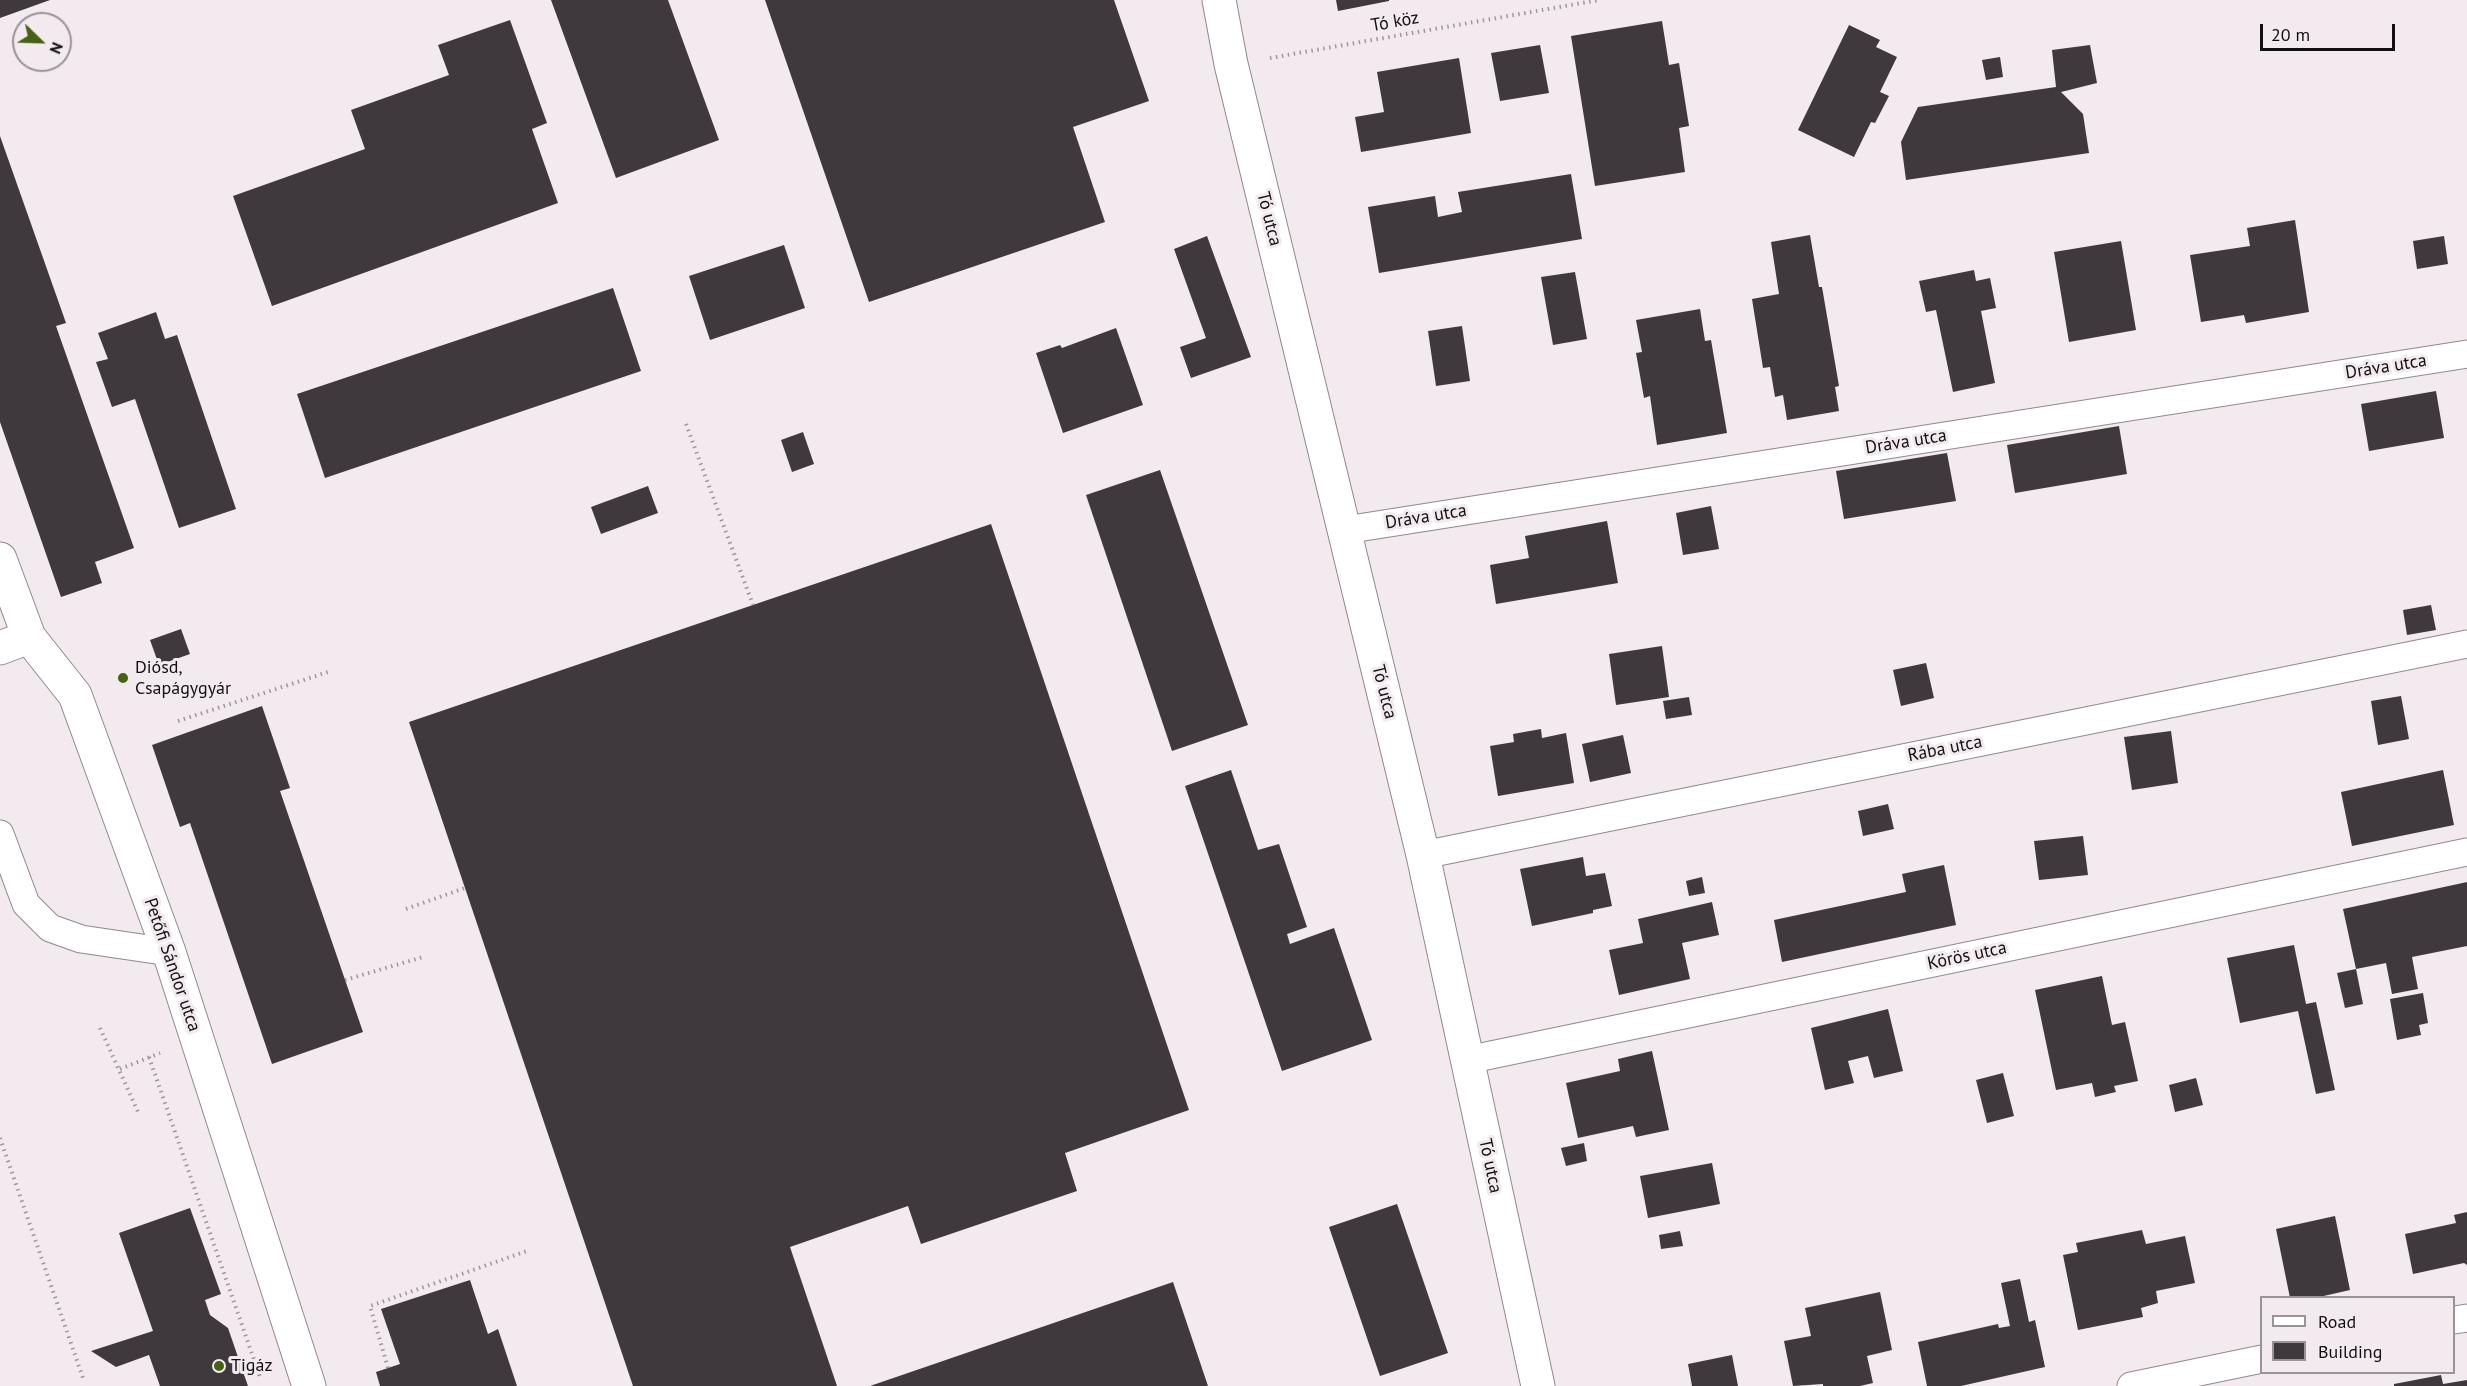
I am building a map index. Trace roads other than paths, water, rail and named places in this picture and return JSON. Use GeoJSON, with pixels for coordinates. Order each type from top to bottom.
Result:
{"type":"FeatureCollection","features":[{"type":"Feature","properties":{"kind":"street","name":"Tó utca"},"geometry":{"type":"LineString","coordinates":[[1219,0],[1231,64],[1423,855],[1538,1386]]}},
{"type":"Feature","properties":{"kind":"street","name":"Petőfi Sándor utca"},"geometry":{"type":"LineString","coordinates":[[0,559],[15,643],[75,695],[170,952],[309,1386]]}},
{"type":"Feature","properties":{"kind":"lane","name":"Dráva utca"},"geometry":{"type":"LineString","coordinates":[[1345,530],[2467,354]]}},
{"type":"Feature","properties":{"kind":"lane","name":"Rába utca"},"geometry":{"type":"LineString","coordinates":[[1423,855],[2467,644]]}},
{"type":"Feature","properties":{"kind":"lane"},"geometry":{"type":"LineString","coordinates":[[0,834],[26,904],[50,928],[81,939],[170,952]]}},
{"type":"Feature","properties":{"kind":"lane","name":"Körös utca"},"geometry":{"type":"LineString","coordinates":[[1467,1060],[2467,852]]}},
{"type":"Feature","properties":{"kind":"lane"},"geometry":{"type":"LineString","coordinates":[[2131,1386],[2260,1359]]}},
{"type":"Feature","properties":{"kind":"place","name":"Diósd, Csapágygyár"},"geometry":{"type":"Point","coordinates":[123,678]}},
{"type":"Feature","properties":{"kind":"place","name":"Tigáz"},"geometry":{"type":"Point","coordinates":[219,1366]}}]}
